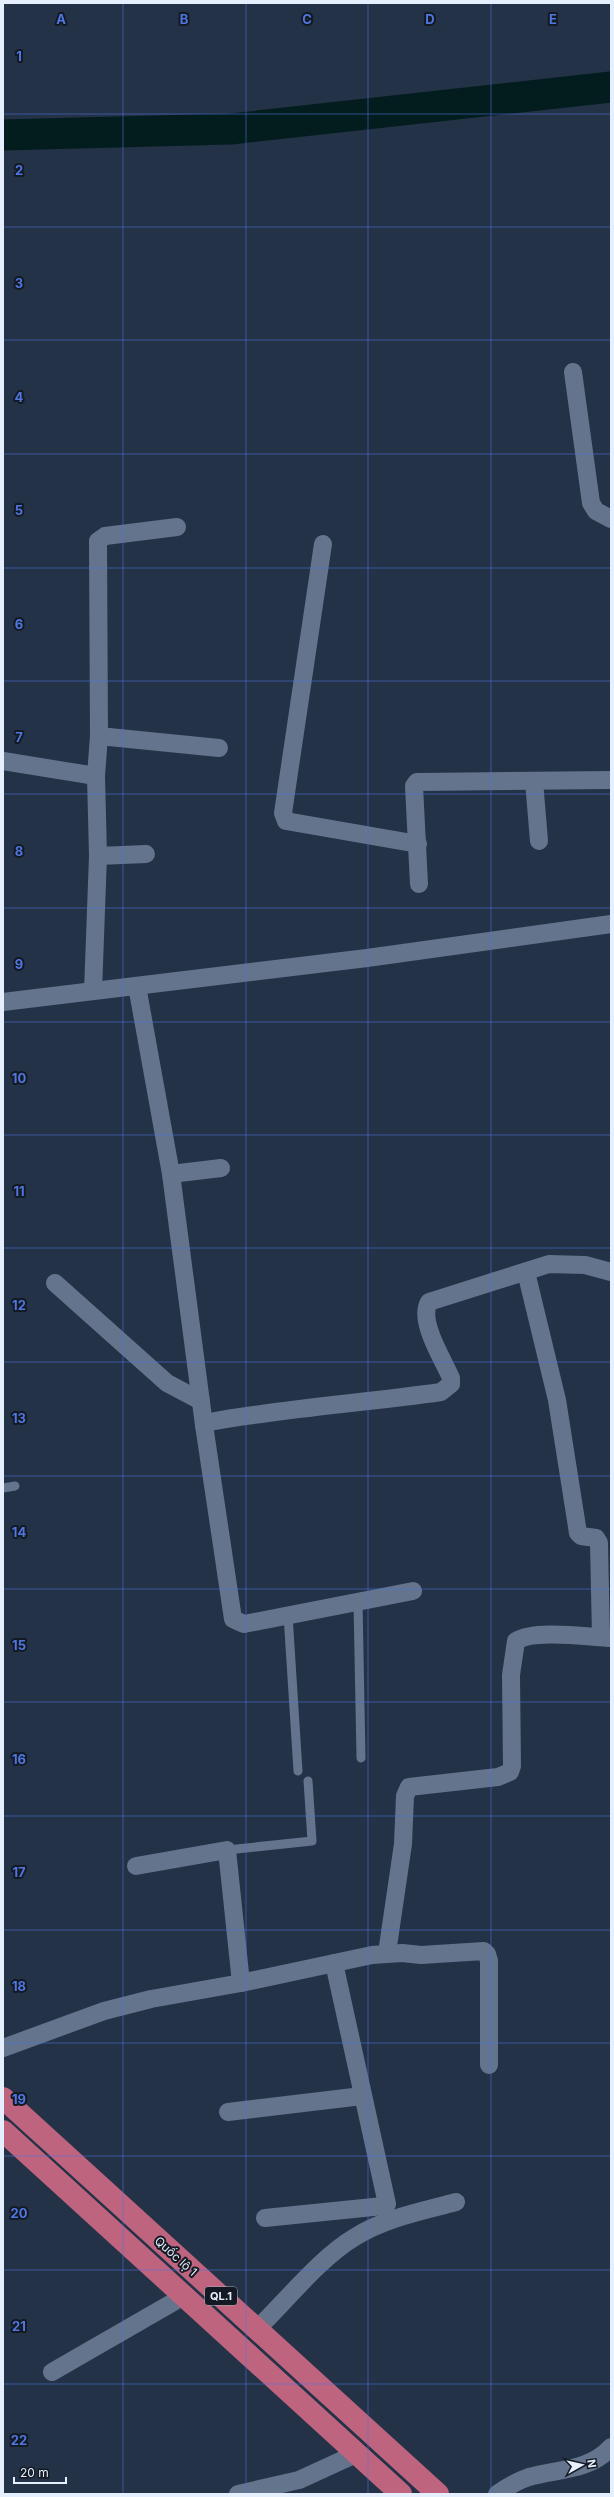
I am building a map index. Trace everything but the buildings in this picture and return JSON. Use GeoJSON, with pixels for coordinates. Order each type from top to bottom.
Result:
{"type":"FeatureCollection","features":[{"type":"Feature","properties":{"kind":"highway","name":"Quốc lộ 1"},"geometry":{"type":"LineString","coordinates":[[3,2098],[438,2494]]}},
{"type":"Feature","properties":{"kind":"highway","name":"Quốc lộ 1"},"geometry":{"type":"LineString","coordinates":[[3,2131],[358,2453],[401,2494]]}},
{"type":"Feature","properties":{"kind":"street"},"geometry":{"type":"LineString","coordinates":[[573,372],[591,502],[596,511],[611,519]]}},
{"type":"Feature","properties":{"kind":"street"},"geometry":{"type":"LineString","coordinates":[[93,991],[98,856],[96,776],[99,736],[98,541],[105,536],[177,527]]}},
{"type":"Feature","properties":{"kind":"street"},"geometry":{"type":"LineString","coordinates":[[324,544],[283,813],[284,818],[286,821],[418,844]]}},
{"type":"Feature","properties":{"kind":"street"},"geometry":{"type":"LineString","coordinates":[[99,736],[219,748]]}},
{"type":"Feature","properties":{"kind":"street"},"geometry":{"type":"LineString","coordinates":[[3,761],[96,776]]}},
{"type":"Feature","properties":{"kind":"street"},"geometry":{"type":"LineString","coordinates":[[419,884],[414,786],[417,782],[611,780]]}},
{"type":"Feature","properties":{"kind":"street"},"geometry":{"type":"LineString","coordinates":[[534,781],[539,841]]}},
{"type":"Feature","properties":{"kind":"street"},"geometry":{"type":"LineString","coordinates":[[98,856],[146,854]]}},
{"type":"Feature","properties":{"kind":"street"},"geometry":{"type":"LineString","coordinates":[[3,1002],[611,924]]}},
{"type":"Feature","properties":{"kind":"street"},"geometry":{"type":"LineString","coordinates":[[136,986],[170,1174],[204,1425],[233,1619],[244,1624],[413,1591]]}},
{"type":"Feature","properties":{"kind":"street"},"geometry":{"type":"LineString","coordinates":[[170,1174],[221,1168]]}},
{"type":"Feature","properties":{"kind":"street"},"geometry":{"type":"LineString","coordinates":[[204,1425],[210,1422],[258,1413],[365,1403],[441,1392],[448,1388],[451,1384],[451,1378],[425,1316],[429,1302],[556,1264],[585,1265],[611,1272]]}},
{"type":"Feature","properties":{"kind":"street"},"geometry":{"type":"LineString","coordinates":[[387,1953],[403,1844],[405,1796],[409,1787],[506,1775],[512,1766],[511,1675],[516,1641],[522,1637],[536,1635],[606,1637],[600,1548],[596,1538],[581,1536],[578,1532],[557,1400],[526,1272]]}},
{"type":"Feature","properties":{"kind":"street"},"geometry":{"type":"LineString","coordinates":[[55,1283],[167,1384],[201,1401]]}},
{"type":"Feature","properties":{"kind":"street"},"geometry":{"type":"LineString","coordinates":[[136,1866],[227,1850],[242,1983]]}},
{"type":"Feature","properties":{"kind":"street"},"geometry":{"type":"LineString","coordinates":[[3,2048],[104,2011],[151,1999],[242,1983],[387,1953],[421,1956],[484,1952],[487,1954],[489,2065]]}},
{"type":"Feature","properties":{"kind":"street"},"geometry":{"type":"LineString","coordinates":[[265,2218],[383,2206],[387,2204],[362,2096],[334,1963]]}},
{"type":"Feature","properties":{"kind":"street"},"geometry":{"type":"LineString","coordinates":[[228,2112],[362,2096]]}},
{"type":"Feature","properties":{"kind":"street"},"geometry":{"type":"LineString","coordinates":[[257,2329],[333,2253],[355,2237],[414,2214],[456,2202]]}},
{"type":"Feature","properties":{"kind":"street"},"geometry":{"type":"LineString","coordinates":[[52,2372],[184,2296]]}},
{"type":"Feature","properties":{"kind":"street"},"geometry":{"type":"LineString","coordinates":[[497,2494],[527,2478],[589,2463],[599,2458],[611,2447]]}},
{"type":"Feature","properties":{"kind":"street"},"geometry":{"type":"LineString","coordinates":[[238,2494],[299,2480],[358,2453]]}},
{"type":"Feature","properties":{"kind":"lane"},"geometry":{"type":"LineString","coordinates":[[3,1488],[15,1486]]}},
{"type":"Feature","properties":{"kind":"lane"},"geometry":{"type":"LineString","coordinates":[[358,1602],[361,1758]]}},
{"type":"Feature","properties":{"kind":"lane"},"geometry":{"type":"LineString","coordinates":[[288,1615],[298,1771]]}},
{"type":"Feature","properties":{"kind":"lane"},"geometry":{"type":"LineString","coordinates":[[227,1850],[312,1841],[308,1781]]}},
{"type":"Feature","properties":{"kind":"waterway"},"geometry":{"type":"LineString","coordinates":[[3,135],[231,129],[611,87]]}}]}
